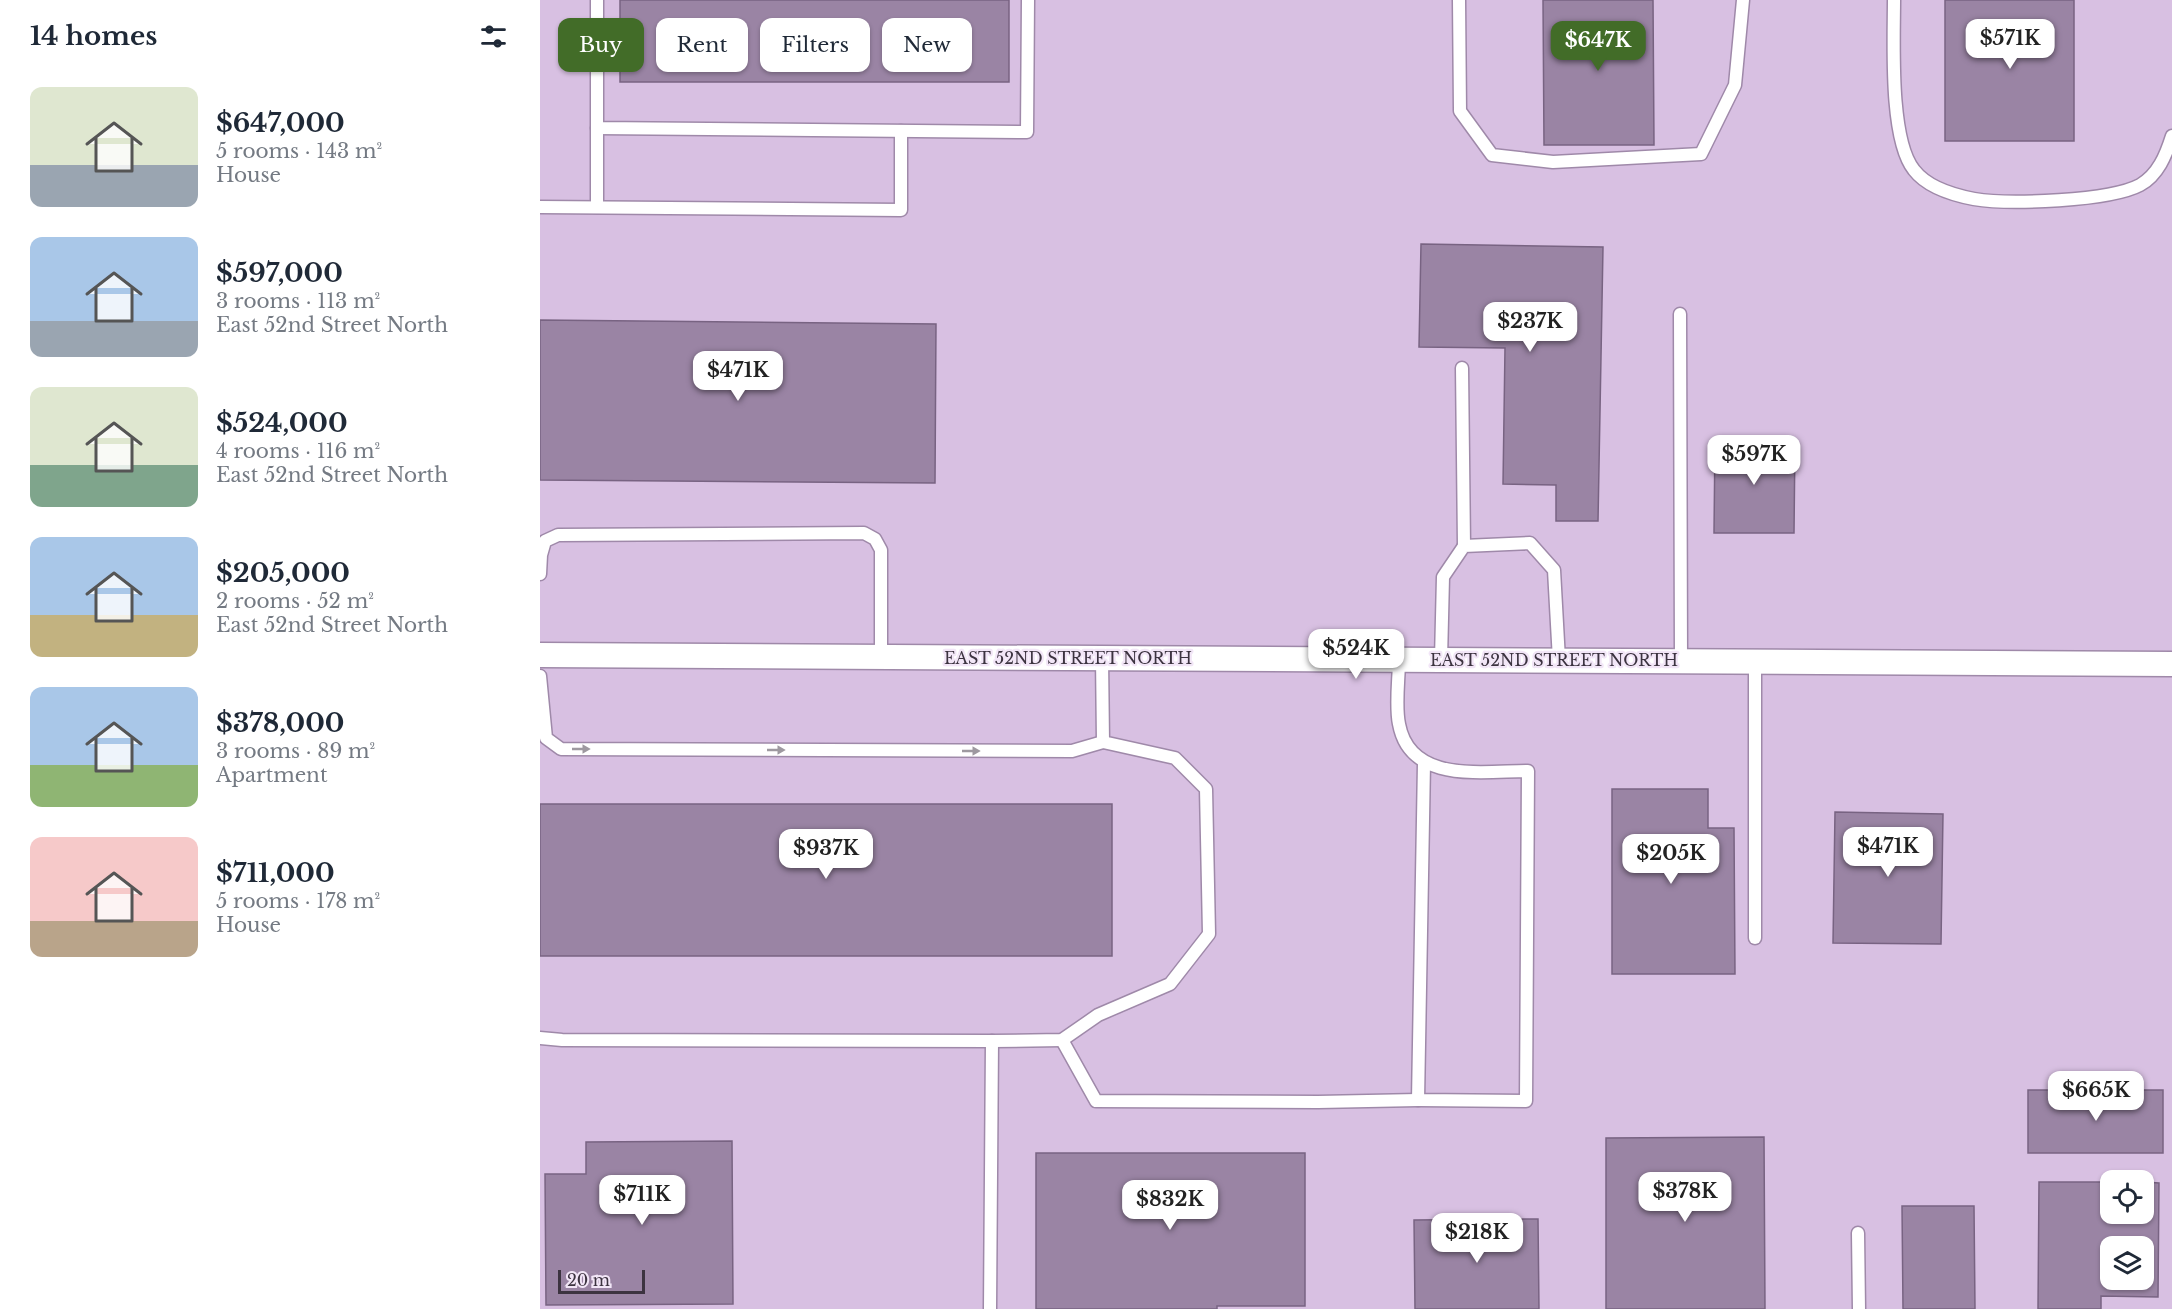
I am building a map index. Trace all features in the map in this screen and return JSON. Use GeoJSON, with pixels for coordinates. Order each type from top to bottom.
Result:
{"type":"FeatureCollection","features":[{"type":"Feature","properties":{"kind":"street","name":"EAST 52ND STREET NORTH"},"geometry":{"type":"LineString","coordinates":[[540,655],[2172,664]]}},
{"type":"Feature","properties":{"kind":"lane"},"geometry":{"type":"LineString","coordinates":[[597,0],[597,207]]}},
{"type":"Feature","properties":{"kind":"lane"},"geometry":{"type":"LineString","coordinates":[[597,128],[1027,132],[1028,0]]}},
{"type":"Feature","properties":{"kind":"lane"},"geometry":{"type":"LineString","coordinates":[[1458,0],[1460,111],[1492,155],[1553,162],[1701,154],[1735,86],[1743,0]]}},
{"type":"Feature","properties":{"kind":"lane"},"geometry":{"type":"LineString","coordinates":[[1894,0],[1898,126],[1905,156],[1914,170],[1930,185],[1975,199],[2033,200],[2114,194],[2141,184],[2153,174],[2165,156],[2172,136]]}},
{"type":"Feature","properties":{"kind":"lane"},"geometry":{"type":"LineString","coordinates":[[540,207],[901,210],[901,131]]}},
{"type":"Feature","properties":{"kind":"lane"},"geometry":{"type":"LineString","coordinates":[[1680,314],[1682,661]]}},
{"type":"Feature","properties":{"kind":"lane"},"geometry":{"type":"LineString","coordinates":[[1441,659],[1443,577],[1464,546],[1462,368]]}},
{"type":"Feature","properties":{"kind":"lane"},"geometry":{"type":"LineString","coordinates":[[540,574],[541,555],[545,541],[558,535],[864,533],[875,539],[880,550],[881,657]]}},
{"type":"Feature","properties":{"kind":"lane"},"geometry":{"type":"LineString","coordinates":[[1464,546],[1530,543],[1554,570],[1558,660]]}},
{"type":"Feature","properties":{"kind":"lane"},"geometry":{"type":"LineString","coordinates":[[1102,658],[1103,742]]}},
{"type":"Feature","properties":{"kind":"lane"},"geometry":{"type":"LineString","coordinates":[[1062,1040],[1096,1101],[1526,1101],[1528,771],[1444,770],[1424,763],[1406,746],[1399,724],[1399,659]]}},
{"type":"Feature","properties":{"kind":"lane"},"geometry":{"type":"LineString","coordinates":[[1755,661],[1755,938]]}},
{"type":"Feature","properties":{"kind":"lane"},"geometry":{"type":"LineString","coordinates":[[540,676],[546,738],[561,749],[1072,751],[1103,742],[1175,758],[1206,789],[1209,934],[1170,984],[1098,1015],[1062,1040],[562,1040],[540,1038]]}},
{"type":"Feature","properties":{"kind":"lane"},"geometry":{"type":"LineString","coordinates":[[1418,1100],[1424,763]]}},
{"type":"Feature","properties":{"kind":"lane"},"geometry":{"type":"LineString","coordinates":[[990,1309],[992,1041]]}},
{"type":"Feature","properties":{"kind":"lane"},"geometry":{"type":"LineString","coordinates":[[1858,1233],[1859,1309]]}},
{"type":"Feature","properties":{"kind":"building"},"geometry":{"type":"Polygon","coordinates":[[[620,0],[1009,0],[1009,82],[620,82],[620,72],[644,72],[644,18],[620,18],[620,0]]]}},
{"type":"Feature","properties":{"kind":"building"},"geometry":{"type":"Polygon","coordinates":[[[1543,0],[1653,0],[1654,145],[1544,145],[1543,0]]]}},
{"type":"Feature","properties":{"kind":"building"},"geometry":{"type":"Polygon","coordinates":[[[1945,0],[2074,0],[2074,141],[1945,141],[1945,0]]]}},
{"type":"Feature","properties":{"kind":"building"},"geometry":{"type":"Polygon","coordinates":[[[1421,244],[1603,247],[1598,521],[1556,521],[1556,485],[1503,484],[1505,348],[1419,347],[1421,244]]]}},
{"type":"Feature","properties":{"kind":"building"},"geometry":{"type":"Polygon","coordinates":[[[540,320],[936,324],[935,483],[540,480],[540,320]]]}},
{"type":"Feature","properties":{"kind":"building"},"geometry":{"type":"Polygon","coordinates":[[[1715,439],[1795,439],[1794,533],[1714,533],[1715,439]]]}},
{"type":"Feature","properties":{"kind":"building"},"geometry":{"type":"Polygon","coordinates":[[[1612,789],[1708,789],[1708,828],[1734,828],[1735,974],[1612,974],[1612,789]]]}},
{"type":"Feature","properties":{"kind":"building"},"geometry":{"type":"Polygon","coordinates":[[[540,804],[1112,804],[1112,956],[540,956],[540,804]]]}},
{"type":"Feature","properties":{"kind":"building"},"geometry":{"type":"Polygon","coordinates":[[[1835,812],[1943,814],[1941,944],[1833,943],[1835,812]]]}},
{"type":"Feature","properties":{"kind":"building"},"geometry":{"type":"Polygon","coordinates":[[[2028,1090],[2163,1090],[2163,1153],[2028,1153],[2028,1090]]]}},
{"type":"Feature","properties":{"kind":"building"},"geometry":{"type":"Polygon","coordinates":[[[1764,1137],[1765,1309],[1606,1309],[1606,1138],[1764,1137]]]}},
{"type":"Feature","properties":{"kind":"building"},"geometry":{"type":"Polygon","coordinates":[[[732,1141],[733,1304],[546,1305],[545,1174],[586,1174],[586,1142],[732,1141]]]}},
{"type":"Feature","properties":{"kind":"building"},"geometry":{"type":"Polygon","coordinates":[[[1036,1153],[1305,1153],[1305,1306],[1217,1306],[1217,1309],[1036,1309],[1036,1153]]]}},
{"type":"Feature","properties":{"kind":"building"},"geometry":{"type":"Polygon","coordinates":[[[2039,1182],[2100,1182],[2100,1224],[2154,1224],[2154,1183],[2159,1183],[2158,1297],[2101,1296],[2101,1309],[2038,1309],[2039,1182]]]}},
{"type":"Feature","properties":{"kind":"building"},"geometry":{"type":"Polygon","coordinates":[[[1902,1206],[1974,1206],[1975,1309],[1903,1309],[1902,1206]]]}},
{"type":"Feature","properties":{"kind":"building"},"geometry":{"type":"Polygon","coordinates":[[[1538,1219],[1539,1309],[1415,1309],[1414,1220],[1538,1219]]]}}]}
